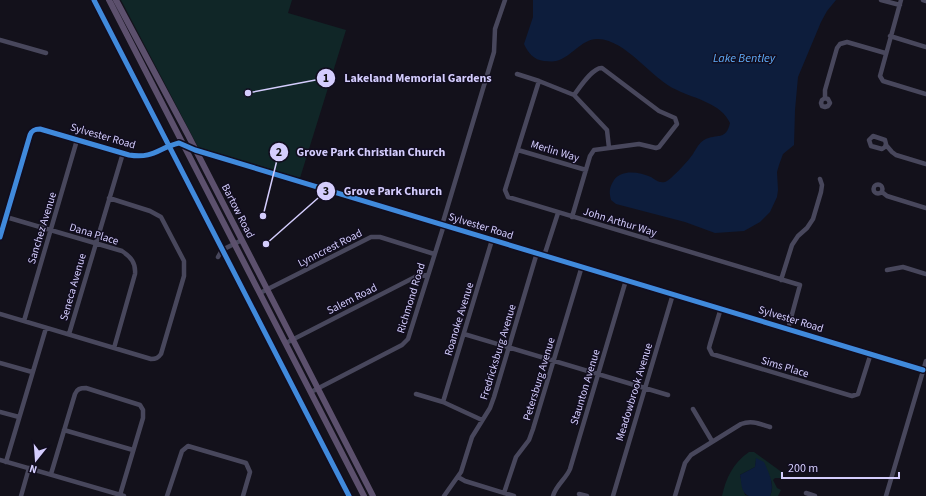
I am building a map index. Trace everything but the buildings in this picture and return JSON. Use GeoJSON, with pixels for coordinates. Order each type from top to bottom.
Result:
{"type":"FeatureCollection","features":[{"type":"Feature","properties":{"kind":"main road","name":"Bartow Road"},"geometry":{"type":"LineString","coordinates":[[109,0],[364,496]]}},
{"type":"Feature","properties":{"kind":"main road","name":"Bartow Road"},"geometry":{"type":"LineString","coordinates":[[116,0],[242,240],[373,496]]}},
{"type":"Feature","properties":{"kind":"street","name":"Richmond Road"},"geometry":{"type":"LineString","coordinates":[[311,392],[405,343],[411,333],[494,52],[495,29],[505,0]]}},
{"type":"Feature","properties":{"kind":"street"},"geometry":{"type":"LineString","coordinates":[[881,0],[900,5]]}},
{"type":"Feature","properties":{"kind":"street"},"geometry":{"type":"LineString","coordinates":[[901,0],[885,53],[880,76],[882,80],[926,94]]}},
{"type":"Feature","properties":{"kind":"street"},"geometry":{"type":"LineString","coordinates":[[890,36],[926,47]]}},
{"type":"Feature","properties":{"kind":"street"},"geometry":{"type":"LineString","coordinates":[[0,40],[46,53]]}},
{"type":"Feature","properties":{"kind":"street"},"geometry":{"type":"LineString","coordinates":[[825,98],[825,90],[840,44],[844,42],[850,43],[885,53]]}},
{"type":"Feature","properties":{"kind":"street"},"geometry":{"type":"LineString","coordinates":[[572,217],[592,153],[597,149],[639,144],[656,148],[660,146],[677,124],[672,116],[659,111],[602,68],[594,70],[574,94]]}},
{"type":"Feature","properties":{"kind":"street"},"geometry":{"type":"LineString","coordinates":[[517,74],[574,94],[606,130],[609,148]]}},
{"type":"Feature","properties":{"kind":"street","name":"John Arthur Way"},"geometry":{"type":"LineString","coordinates":[[539,81],[506,190],[508,197],[800,285],[788,329]]}},
{"type":"Feature","properties":{"kind":"street","name":"Sylvester Road"},"geometry":{"type":"LineString","coordinates":[[6,217],[30,135],[34,130],[40,129],[129,155],[143,156],[155,153],[175,144],[184,144],[195,150],[871,353],[923,370]]}},
{"type":"Feature","properties":{"kind":"street","name":"Sanchez Avenue"},"geometry":{"type":"LineString","coordinates":[[24,321],[77,140]]}},
{"type":"Feature","properties":{"kind":"street"},"geometry":{"type":"LineString","coordinates":[[886,146],[896,155],[926,164]]}},
{"type":"Feature","properties":{"kind":"street","name":"Merlin Way"},"geometry":{"type":"LineString","coordinates":[[518,150],[586,170]]}},
{"type":"Feature","properties":{"kind":"street","name":"Seneca Avenue"},"geometry":{"type":"LineString","coordinates":[[69,334],[123,153]]}},
{"type":"Feature","properties":{"kind":"street"},"geometry":{"type":"LineString","coordinates":[[781,280],[795,239],[807,228],[813,218],[821,192],[822,185],[820,179]]}},
{"type":"Feature","properties":{"kind":"street"},"geometry":{"type":"LineString","coordinates":[[882,192],[887,196],[926,208]]}},
{"type":"Feature","properties":{"kind":"street"},"geometry":{"type":"LineString","coordinates":[[0,314],[156,359],[161,354],[184,276],[184,261],[161,217],[150,210],[109,198]]}},
{"type":"Feature","properties":{"kind":"street"},"geometry":{"type":"LineString","coordinates":[[541,254],[546,253],[558,212]]}},
{"type":"Feature","properties":{"kind":"street"},"geometry":{"type":"LineString","coordinates":[[0,237],[6,217]]}},
{"type":"Feature","properties":{"kind":"street","name":"Dana Place"},"geometry":{"type":"LineString","coordinates":[[6,217],[122,251],[129,256],[136,269],[114,348]]}},
{"type":"Feature","properties":{"kind":"street","name":"Lynncrest Road"},"geometry":{"type":"LineString","coordinates":[[260,294],[371,237],[380,237],[434,254]]}},
{"type":"Feature","properties":{"kind":"street"},"geometry":{"type":"LineString","coordinates":[[218,257],[222,250],[242,240]]}},
{"type":"Feature","properties":{"kind":"street","name":"Roanoke Avenue"},"geometry":{"type":"LineString","coordinates":[[443,402],[492,240]]}},
{"type":"Feature","properties":{"kind":"street","name":"Fredricksburg Avenue"},"geometry":{"type":"LineString","coordinates":[[444,496],[458,477],[472,437],[490,408],[536,256],[541,254]]}},
{"type":"Feature","properties":{"kind":"street","name":"Petersburg Avenue"},"geometry":{"type":"LineString","coordinates":[[504,493],[516,457],[528,440],[533,429],[582,266]]}},
{"type":"Feature","properties":{"kind":"street"},"geometry":{"type":"LineString","coordinates":[[887,270],[903,267],[926,274]]}},
{"type":"Feature","properties":{"kind":"street","name":"Salem Road"},"geometry":{"type":"LineString","coordinates":[[286,343],[417,276],[428,275]]}},
{"type":"Feature","properties":{"kind":"street","name":"Staunton Avenue"},"geometry":{"type":"LineString","coordinates":[[553,496],[557,486],[570,469],[626,280]]}},
{"type":"Feature","properties":{"kind":"street","name":"Meadowbrook Avenue"},"geometry":{"type":"LineString","coordinates":[[613,496],[673,294]]}},
{"type":"Feature","properties":{"kind":"street","name":"Sims Place"},"geometry":{"type":"LineString","coordinates":[[720,308],[709,348],[712,354],[822,388],[852,396],[858,394],[871,353]]}},
{"type":"Feature","properties":{"kind":"street","name":"Seneca Avenue"},"geometry":{"type":"LineString","coordinates":[[6,462],[46,328]]}},
{"type":"Feature","properties":{"kind":"street"},"geometry":{"type":"LineString","coordinates":[[464,334],[668,395]]}},
{"type":"Feature","properties":{"kind":"street"},"geometry":{"type":"LineString","coordinates":[[886,496],[926,361]]}},
{"type":"Feature","properties":{"kind":"street"},"geometry":{"type":"LineString","coordinates":[[0,363],[32,372]]}},
{"type":"Feature","properties":{"kind":"street"},"geometry":{"type":"LineString","coordinates":[[0,460],[122,495],[144,413],[142,406],[86,388],[77,390],[51,474]]}},
{"type":"Feature","properties":{"kind":"street"},"geometry":{"type":"LineString","coordinates":[[416,394],[443,402],[482,420]]}},
{"type":"Feature","properties":{"kind":"street"},"geometry":{"type":"LineString","coordinates":[[693,409],[712,441]]}},
{"type":"Feature","properties":{"kind":"street"},"geometry":{"type":"LineString","coordinates":[[0,412],[19,417]]}},
{"type":"Feature","properties":{"kind":"street"},"geometry":{"type":"LineString","coordinates":[[675,496],[686,460],[691,455],[741,424],[754,422],[770,427]]}},
{"type":"Feature","properties":{"kind":"street"},"geometry":{"type":"LineString","coordinates":[[64,430],[133,450]]}},
{"type":"Feature","properties":{"kind":"street"},"geometry":{"type":"LineString","coordinates":[[167,496],[180,454],[184,448],[188,446],[243,462],[248,467],[249,474],[243,496]]}},
{"type":"Feature","properties":{"kind":"street"},"geometry":{"type":"LineString","coordinates":[[21,496],[29,468]]}},
{"type":"Feature","properties":{"kind":"street"},"geometry":{"type":"LineString","coordinates":[[458,477],[465,481],[514,496]]}},
{"type":"Feature","properties":{"kind":"street"},"geometry":{"type":"LineString","coordinates":[[806,493],[815,496]]}},
{"type":"Feature","properties":{"kind":"street"},"geometry":{"type":"LineString","coordinates":[[579,494],[587,496]]}},
{"type":"Feature","properties":{"kind":"green space"},"geometry":{"type":"Polygon","coordinates":[[[121,0],[292,0],[288,13],[346,30],[300,178],[198,147],[121,0]]]}},
{"type":"Feature","properties":{"kind":"green space"},"geometry":{"type":"Polygon","coordinates":[[[749,452],[754,452],[783,473],[781,478],[775,478],[773,480],[777,488],[781,490],[778,496],[770,496],[772,491],[771,481],[769,476],[756,460],[755,467],[740,475],[745,495],[749,496],[722,496],[734,466],[749,452]]]}},
{"type":"Feature","properties":{"kind":"water","name":"Lake Bentley"},"geometry":{"type":"Polygon","coordinates":[[[533,0],[836,0],[827,11],[821,22],[798,77],[794,145],[783,154],[779,165],[777,172],[777,197],[770,212],[760,222],[744,231],[715,233],[685,222],[616,204],[611,200],[610,188],[614,180],[621,174],[631,172],[651,177],[659,182],[665,182],[684,165],[702,141],[720,136],[726,132],[730,123],[726,116],[714,106],[667,85],[629,53],[609,41],[592,39],[582,44],[567,56],[556,61],[544,61],[534,58],[524,44],[533,17],[533,0]]]}},
{"type":"Feature","properties":{"kind":"water"},"geometry":{"type":"Polygon","coordinates":[[[756,458],[764,462],[772,483],[770,496],[749,496],[744,492],[742,487],[740,475],[755,467],[756,458]]]}},
{"type":"Feature","properties":{"kind":"railway"},"geometry":{"type":"LineString","coordinates":[[94,0],[349,496]]}},
{"type":"Feature","properties":{"kind":"cycle path"},"geometry":{"type":"LineString","coordinates":[[94,0],[349,496]]}},
{"type":"Feature","properties":{"kind":"cycle path"},"geometry":{"type":"LineString","coordinates":[[0,237],[30,135],[34,130],[40,129],[137,156],[144,156],[179,143],[195,150],[923,370]]}},
{"type":"Feature","properties":{"kind":"place","name":"Lakeland Memorial Gardens"},"geometry":{"type":"Point","coordinates":[248,93]}},
{"type":"Feature","properties":{"kind":"place","name":"Grove Park Christian Church"},"geometry":{"type":"Point","coordinates":[263,216]}},
{"type":"Feature","properties":{"kind":"place","name":"Grove Park Church"},"geometry":{"type":"Point","coordinates":[266,244]}}]}
